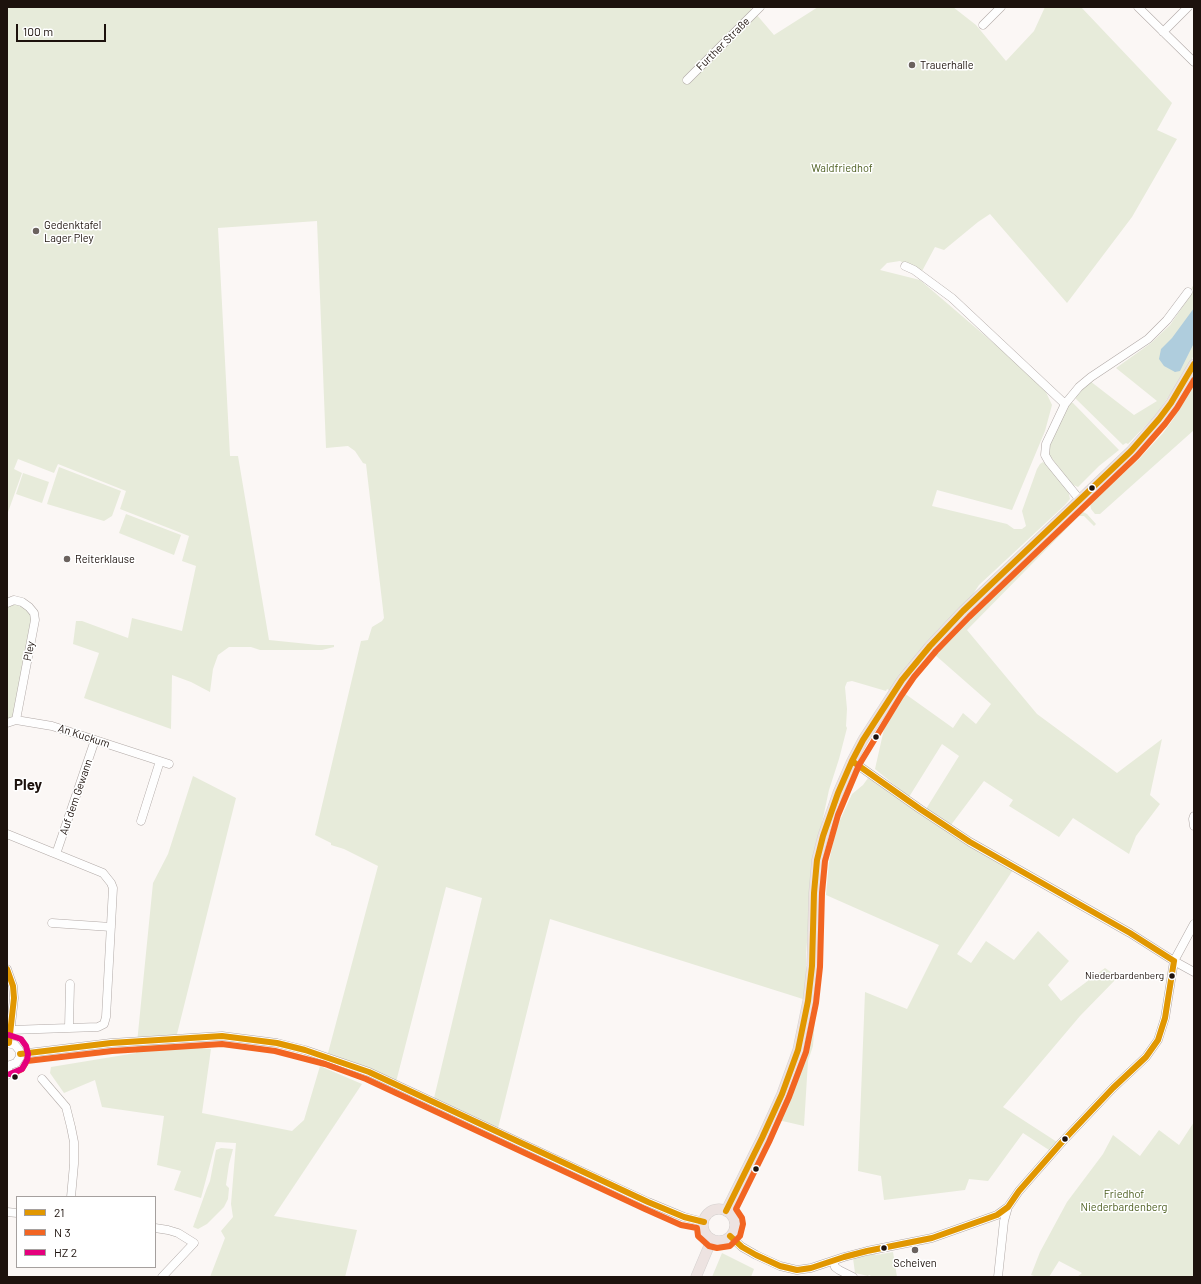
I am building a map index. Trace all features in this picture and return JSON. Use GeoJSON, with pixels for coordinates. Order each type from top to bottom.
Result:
{"type":"FeatureCollection","features":[{"type":"Feature","properties":{"kind":"main road"},"geometry":{"type":"LineString","coordinates":[[726,1211],[782,1094],[798,1050],[808,1001],[812,966],[814,893],[817,860],[830,812],[852,761],[894,692],[908,672],[930,646],[968,606],[1131,451],[1159,419],[1194,364]]}},
{"type":"Feature","properties":{"kind":"main road"},"geometry":{"type":"LineString","coordinates":[[722,1209],[726,1211],[730,1214],[734,1222],[734,1227],[730,1236],[722,1240],[712,1239],[705,1232],[705,1217],[712,1210],[722,1209]]}},
{"type":"Feature","properties":{"kind":"main road"},"geometry":{"type":"LineString","coordinates":[[696,1277],[712,1239]]}},
{"type":"Feature","properties":{"kind":"street","name":"Further Straße"},"geometry":{"type":"LineString","coordinates":[[687,80],[760,7]]}},
{"type":"Feature","properties":{"kind":"street"},"geometry":{"type":"LineString","coordinates":[[983,25],[1001,7]]}},
{"type":"Feature","properties":{"kind":"street"},"geometry":{"type":"LineString","coordinates":[[1138,7],[1194,62]]}},
{"type":"Feature","properties":{"kind":"street"},"geometry":{"type":"LineString","coordinates":[[1163,32],[1188,7]]}},
{"type":"Feature","properties":{"kind":"street"},"geometry":{"type":"LineString","coordinates":[[905,266],[914,270],[952,298],[1065,404]]}},
{"type":"Feature","properties":{"kind":"street"},"geometry":{"type":"LineString","coordinates":[[1080,500],[1049,462],[1045,454],[1046,444],[1065,404],[1079,387],[1091,377],[1148,339],[1167,320],[1188,292]]}},
{"type":"Feature","properties":{"kind":"street","name":"Pley"},"geometry":{"type":"LineString","coordinates":[[7,602],[14,600],[22,602],[34,613],[35,620],[16,720]]}},
{"type":"Feature","properties":{"kind":"street","name":"An Kuckum"},"geometry":{"type":"LineString","coordinates":[[7,723],[16,720],[52,726],[169,764]]}},
{"type":"Feature","properties":{"kind":"street","name":"Auf dem Gewann"},"geometry":{"type":"LineString","coordinates":[[56,854],[95,740]]}},
{"type":"Feature","properties":{"kind":"street"},"geometry":{"type":"LineString","coordinates":[[141,821],[160,761]]}},
{"type":"Feature","properties":{"kind":"street"},"geometry":{"type":"LineString","coordinates":[[852,761],[970,842],[1130,933],[1194,972]]}},
{"type":"Feature","properties":{"kind":"street"},"geometry":{"type":"LineString","coordinates":[[1194,816],[1194,826]]}},
{"type":"Feature","properties":{"kind":"street"},"geometry":{"type":"LineString","coordinates":[[7,834],[102,873],[108,878],[113,888],[106,1017],[104,1024],[98,1027],[10,1030]]}},
{"type":"Feature","properties":{"kind":"street"},"geometry":{"type":"LineString","coordinates":[[52,923],[111,927]]}},
{"type":"Feature","properties":{"kind":"street"},"geometry":{"type":"LineString","coordinates":[[998,1277],[1004,1221],[1008,1207],[1018,1192],[1062,1142],[1113,1088],[1146,1057],[1158,1040],[1165,1018],[1174,961],[1194,924]]}},
{"type":"Feature","properties":{"kind":"street"},"geometry":{"type":"LineString","coordinates":[[7,968],[13,986],[14,998],[8,1043],[15,1045],[20,1054],[16,1064],[8,1066],[7,1074]]}},
{"type":"Feature","properties":{"kind":"street"},"geometry":{"type":"LineString","coordinates":[[69,1027],[70,984]]}},
{"type":"Feature","properties":{"kind":"street"},"geometry":{"type":"LineString","coordinates":[[20,1054],[117,1043],[222,1036],[277,1043],[305,1050],[369,1072],[648,1202],[684,1217],[704,1222]]}},
{"type":"Feature","properties":{"kind":"street"},"geometry":{"type":"LineString","coordinates":[[42,1080],[66,1107],[74,1149],[71,1196]]}},
{"type":"Feature","properties":{"kind":"street"},"geometry":{"type":"LineString","coordinates":[[730,1236],[742,1247],[756,1255],[796,1273],[867,1251],[932,1238],[997,1215],[1008,1207]]}},
{"type":"Feature","properties":{"kind":"street"},"geometry":{"type":"LineString","coordinates":[[156,1228],[178,1233],[194,1243],[162,1277]]}},
{"type":"Feature","properties":{"kind":"street"},"geometry":{"type":"LineString","coordinates":[[833,1261],[835,1267],[853,1277]]}},
{"type":"Feature","properties":{"kind":"green space","name":"Waldfriedhof"},"geometry":{"type":"Polygon","coordinates":[[[7,7],[750,7],[774,35],[818,7],[953,7],[976,25],[1006,61],[1034,31],[1045,7],[1081,7],[1172,103],[1157,130],[1177,139],[1132,217],[1067,303],[990,214],[944,250],[935,247],[921,273],[900,261],[887,263],[880,270],[920,280],[1004,352],[1045,390],[1052,405],[1045,431],[1012,510],[937,490],[932,506],[1007,524],[1014,529],[1022,529],[1026,526],[1022,511],[1037,469],[1043,462],[1068,490],[1070,499],[979,585],[965,606],[941,636],[889,690],[887,689],[886,691],[852,681],[847,682],[845,687],[847,728],[829,790],[814,860],[806,954],[806,1000],[550,919],[498,1128],[434,1098],[482,898],[446,887],[396,1082],[328,1053],[378,866],[344,849],[331,845],[331,843],[315,835],[361,641],[368,640],[372,627],[384,618],[366,464],[363,463],[355,451],[348,446],[326,448],[317,221],[218,228],[230,456],[238,456],[269,640],[318,645],[334,645],[334,647],[322,650],[260,650],[251,647],[229,647],[218,655],[213,669],[210,692],[191,682],[172,675],[171,729],[84,698],[99,653],[73,644],[76,621],[82,621],[128,638],[132,618],[182,631],[196,566],[182,561],[189,536],[120,509],[126,491],[58,464],[54,473],[18,459],[14,469],[22,473],[7,515],[7,7]]]}},
{"type":"Feature","properties":{"kind":"green space"},"geometry":{"type":"Polygon","coordinates":[[[1194,290],[1194,355],[1184,374],[1155,416],[1128,444],[1126,443],[1123,445],[1075,398],[1090,381],[1134,415],[1157,401],[1116,368],[1151,343],[1170,325],[1194,290]]]}},
{"type":"Feature","properties":{"kind":"green space"},"geometry":{"type":"Polygon","coordinates":[[[1194,382],[1194,430],[1100,514],[1095,514],[1091,509],[1090,504],[1139,459],[1163,433],[1174,418],[1194,382]]]}},
{"type":"Feature","properties":{"kind":"green space"},"geometry":{"type":"Polygon","coordinates":[[[1070,402],[1073,403],[1119,450],[1099,466],[1078,487],[1071,484],[1048,453],[1050,444],[1070,402]]]}},
{"type":"Feature","properties":{"kind":"green space"},"geometry":{"type":"Polygon","coordinates":[[[59,467],[121,491],[112,516],[104,521],[47,504],[59,467]]]}},
{"type":"Feature","properties":{"kind":"green space"},"geometry":{"type":"Polygon","coordinates":[[[23,473],[49,482],[42,503],[16,494],[23,473]]]}},
{"type":"Feature","properties":{"kind":"green space"},"geometry":{"type":"Polygon","coordinates":[[[1081,511],[1087,514],[1096,524],[1094,526],[1084,516],[1079,516],[967,630],[1037,714],[1117,773],[1162,739],[1150,795],[1160,804],[1136,836],[1129,854],[1073,818],[1059,837],[1009,806],[1013,800],[984,781],[951,825],[926,809],[959,756],[942,744],[909,797],[875,769],[884,729],[889,717],[904,693],[953,728],[963,713],[976,724],[991,704],[934,654],[1002,584],[1081,511]]]}},
{"type":"Feature","properties":{"kind":"green space"},"geometry":{"type":"Polygon","coordinates":[[[126,514],[181,535],[174,555],[119,533],[126,514]]]}},
{"type":"Feature","properties":{"kind":"green space"},"geometry":{"type":"Polygon","coordinates":[[[16,603],[21,604],[31,614],[32,621],[13,717],[7,720],[7,607],[16,603]]]}},
{"type":"Feature","properties":{"kind":"green space"},"geometry":{"type":"Polygon","coordinates":[[[193,776],[236,798],[174,1046],[211,1049],[202,1113],[292,1131],[304,1120],[320,1066],[362,1084],[274,1216],[357,1230],[345,1277],[210,1277],[225,1238],[221,1231],[233,1217],[231,1204],[236,1143],[216,1142],[201,1198],[174,1190],[181,1171],[157,1165],[164,1116],[102,1107],[95,1080],[64,1093],[50,1073],[51,1067],[136,1053],[153,883],[168,854],[193,776]]]}},
{"type":"Feature","properties":{"kind":"green space"},"geometry":{"type":"Polygon","coordinates":[[[868,778],[947,831],[1013,870],[957,954],[971,963],[986,941],[1014,960],[1038,931],[1069,961],[1048,985],[1061,1001],[1105,968],[1118,977],[1080,1016],[1003,1107],[1057,1142],[1049,1150],[1023,1133],[988,1181],[969,1179],[965,1190],[884,1200],[881,1176],[858,1171],[865,992],[907,1009],[939,945],[826,895],[829,862],[836,829],[852,794],[863,785],[868,778]]]}},
{"type":"Feature","properties":{"kind":"green space"},"geometry":{"type":"Polygon","coordinates":[[[813,1004],[816,1005],[813,1046],[808,1061],[804,1126],[778,1120],[788,1097],[803,1052],[813,1004]]]}},
{"type":"Feature","properties":{"kind":"green space","name":"Friedhof Niederbardenberg"},"geometry":{"type":"Polygon","coordinates":[[[1194,1122],[1194,1277],[1077,1277],[1082,1273],[1059,1261],[1049,1277],[1037,1277],[1031,1275],[1040,1252],[1067,1202],[1103,1154],[1113,1135],[1140,1156],[1159,1130],[1179,1145],[1194,1122]]]}},
{"type":"Feature","properties":{"kind":"green space"},"geometry":{"type":"Polygon","coordinates":[[[221,1148],[233,1149],[226,1185],[229,1188],[228,1199],[224,1207],[207,1224],[198,1229],[193,1227],[210,1181],[216,1150],[221,1148]]]}},
{"type":"Feature","properties":{"kind":"green space"},"geometry":{"type":"Polygon","coordinates":[[[893,1252],[897,1277],[873,1277],[855,1273],[853,1258],[893,1252]]]}},
{"type":"Feature","properties":{"kind":"green space"},"geometry":{"type":"Polygon","coordinates":[[[722,1253],[754,1269],[751,1277],[712,1277],[722,1253]]]}},
{"type":"Feature","properties":{"kind":"water"},"geometry":{"type":"Polygon","coordinates":[[[1194,308],[1194,343],[1180,371],[1175,372],[1164,366],[1159,359],[1161,349],[1172,338],[1194,308]]]}},
{"type":"Feature","properties":{"kind":"transit line","name":"21"},"geometry":{"type":"LineString","coordinates":[[726,1211],[782,1094],[798,1050],[808,1001],[812,966],[814,893],[817,860],[823,836],[838,793],[863,740],[902,680],[930,646],[963,611],[1131,451],[1171,403],[1194,364]]}},
{"type":"Feature","properties":{"kind":"transit line"},"geometry":{"type":"LineString","coordinates":[[15,1077],[16,1072],[22,1069],[27,1061],[112,1051],[222,1044],[275,1051],[325,1064],[366,1079],[645,1209],[681,1225],[697,1228],[698,1236],[709,1246],[717,1248],[730,1246],[740,1236],[743,1224],[742,1218],[736,1209],[769,1142],[789,1097],[806,1052],[816,1003],[820,967],[822,893],[825,861],[838,815],[859,765],[901,696],[914,677],[936,651],[969,617],[1137,456],[1165,424],[1177,408],[1194,380]]}},
{"type":"Feature","properties":{"kind":"transit line","name":"21"},"geometry":{"type":"LineString","coordinates":[[852,761],[970,842],[1130,933],[1174,961]]}},
{"type":"Feature","properties":{"kind":"transit line","name":"21"},"geometry":{"type":"LineString","coordinates":[[730,1236],[742,1247],[756,1255],[780,1266],[797,1270],[811,1268],[867,1251],[932,1238],[997,1215],[1008,1207],[1019,1191],[1062,1142],[1113,1088],[1146,1057],[1158,1040],[1165,1018],[1174,961]]}},
{"type":"Feature","properties":{"kind":"transit line","name":"21"},"geometry":{"type":"LineString","coordinates":[[7,969],[13,986],[14,998],[9,1043]]}},
{"type":"Feature","properties":{"kind":"transit line"},"geometry":{"type":"LineString","coordinates":[[9,1035],[21,1039],[26,1046],[28,1054],[27,1060],[22,1069],[10,1074]]}},
{"type":"Feature","properties":{"kind":"transit line","name":"21"},"geometry":{"type":"LineString","coordinates":[[20,1054],[111,1043],[222,1036],[277,1043],[305,1050],[369,1072],[648,1202],[684,1217],[704,1222]]}},
{"type":"Feature","properties":{"kind":"place","name":"Trauerhalle"},"geometry":{"type":"Point","coordinates":[912,65]}},
{"type":"Feature","properties":{"kind":"place","name":"Gedenktafel Lager Pley"},"geometry":{"type":"Point","coordinates":[36,231]}},
{"type":"Feature","properties":{"kind":"place","name":"Reiterklause"},"geometry":{"type":"Point","coordinates":[67,559]}},
{"type":"Feature","properties":{"kind":"place","name":"Niederbardenberg"},"geometry":{"type":"Point","coordinates":[1172,976]}},
{"type":"Feature","properties":{"kind":"place","name":"Scheiven"},"geometry":{"type":"Point","coordinates":[915,1250]}},
{"type":"Feature","properties":{"kind":"district","name":"Pley"},"geometry":{"type":"Point","coordinates":[28,785]}}]}
